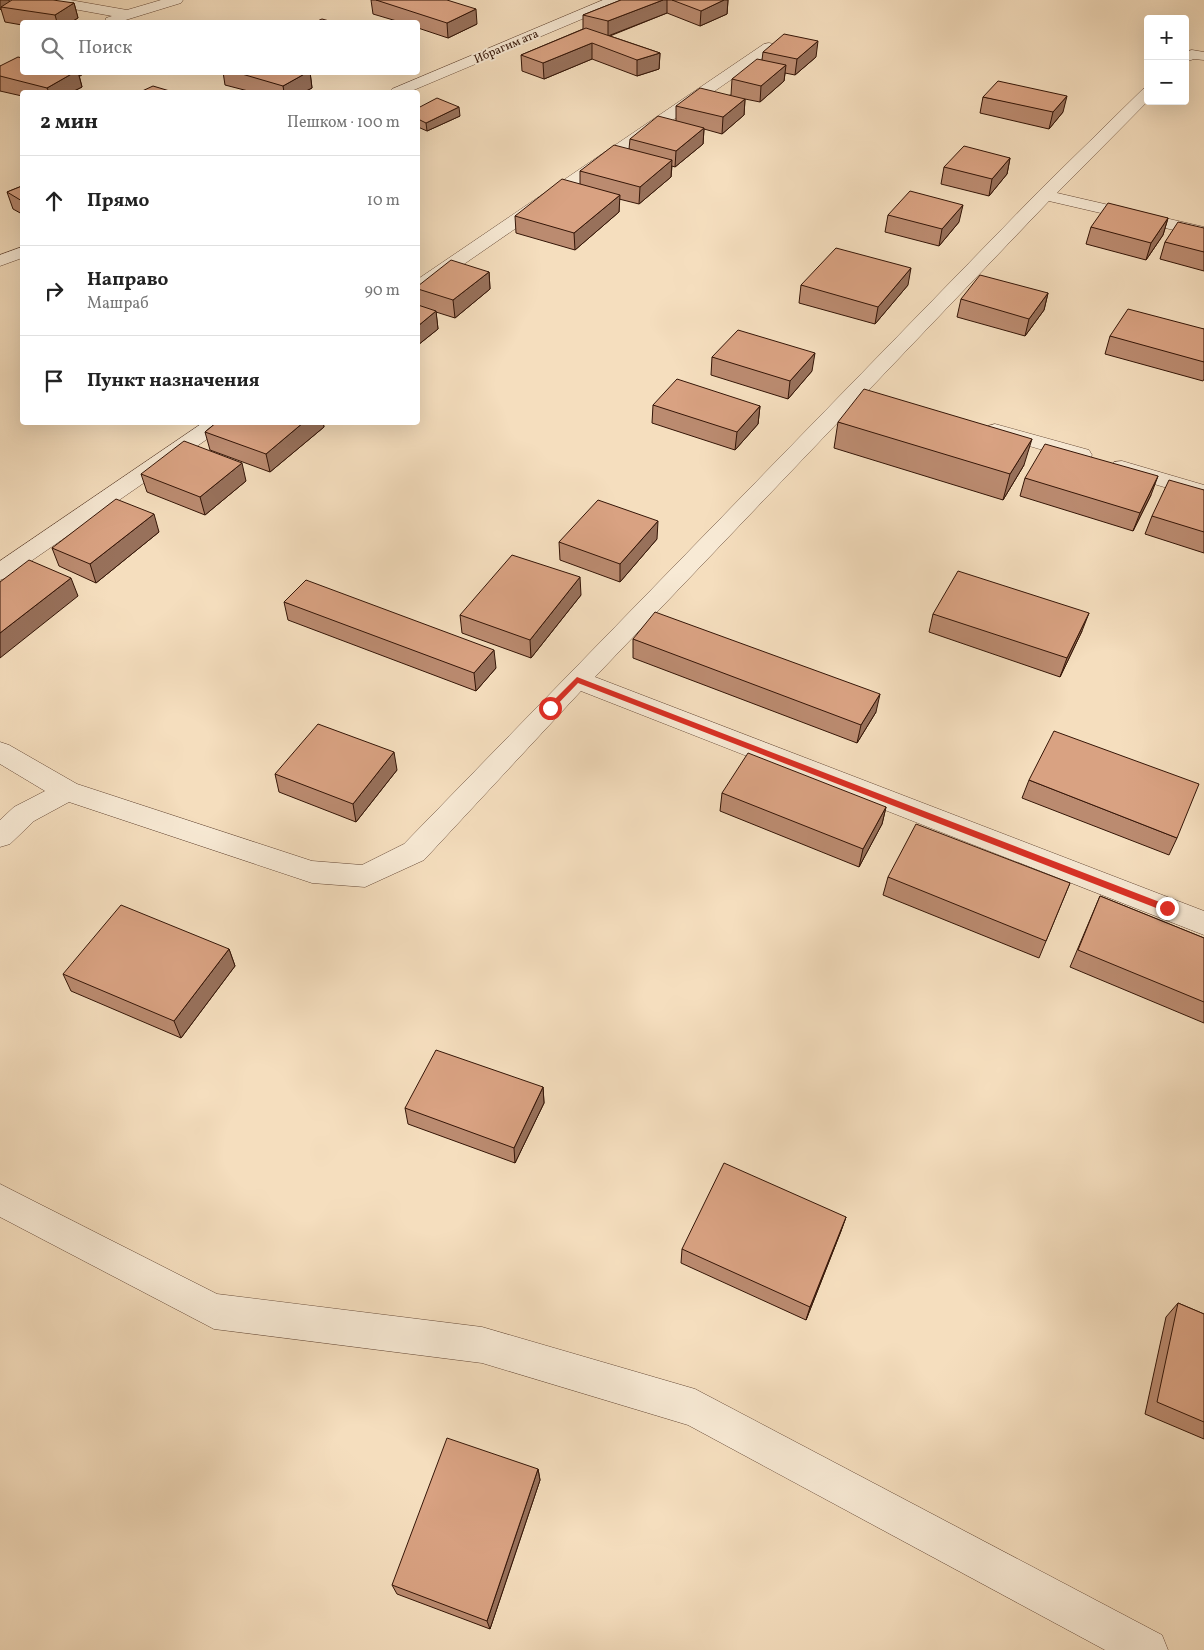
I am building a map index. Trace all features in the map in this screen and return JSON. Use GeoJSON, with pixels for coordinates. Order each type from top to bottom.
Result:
{"type":"FeatureCollection","features":[{"type":"Feature","properties":{"kind":"street"},"geometry":{"type":"LineString","coordinates":[[46,0],[127,14]]}},
{"type":"Feature","properties":{"kind":"street"},"geometry":{"type":"LineString","coordinates":[[113,20],[176,0]]}},
{"type":"Feature","properties":{"kind":"street","name":"Ибрагим ата"},"geometry":{"type":"LineString","coordinates":[[402,90],[615,0]]}},
{"type":"Feature","properties":{"kind":"street"},"geometry":{"type":"LineString","coordinates":[[420,286],[769,47]]}},
{"type":"Feature","properties":{"kind":"street"},"geometry":{"type":"LineString","coordinates":[[1189,56],[1192,54],[1204,56]]}},
{"type":"Feature","properties":{"kind":"street"},"geometry":{"type":"LineString","coordinates":[[0,752],[67,791],[312,872],[365,876],[414,852],[577,680],[866,392],[1045,195],[1144,96]]}},
{"type":"Feature","properties":{"kind":"street"},"geometry":{"type":"LineString","coordinates":[[1045,195],[1204,232]]}},
{"type":"Feature","properties":{"kind":"street"},"geometry":{"type":"LineString","coordinates":[[0,261],[20,253]]}},
{"type":"Feature","properties":{"kind":"street"},"geometry":{"type":"LineString","coordinates":[[0,572],[215,425]]}},
{"type":"Feature","properties":{"kind":"street"},"geometry":{"type":"LineString","coordinates":[[979,425],[1204,492]]}},
{"type":"Feature","properties":{"kind":"street"},"geometry":{"type":"LineString","coordinates":[[577,680],[1204,923]]}},
{"type":"Feature","properties":{"kind":"street"},"geometry":{"type":"LineString","coordinates":[[0,836],[24,814],[67,791]]}},
{"type":"Feature","properties":{"kind":"street"},"geometry":{"type":"LineString","coordinates":[[0,1200],[214,1311],[482,1345],[696,1408],[1146,1650]]}},
{"type":"Feature","properties":{"kind":"building"},"geometry":{"type":"Polygon","coordinates":[[[12,0],[53,0],[74,3],[55,15],[1,7],[12,0]]]}},
{"type":"Feature","properties":{"kind":"building"},"geometry":{"type":"Polygon","coordinates":[[[376,0],[447,0],[476,9],[447,23],[376,0]]]}},
{"type":"Feature","properties":{"kind":"building"},"geometry":{"type":"Polygon","coordinates":[[[621,0],[663,0],[608,21],[583,15],[621,0]]]}},
{"type":"Feature","properties":{"kind":"building"},"geometry":{"type":"Polygon","coordinates":[[[672,0],[724,0],[701,11],[672,0]]]}},
{"type":"Feature","properties":{"kind":"building"},"geometry":{"type":"Polygon","coordinates":[[[586,28],[660,53],[637,60],[592,43],[543,63],[521,55],[586,28]]]}},
{"type":"Feature","properties":{"kind":"building"},"geometry":{"type":"Polygon","coordinates":[[[784,34],[818,41],[797,59],[763,52],[784,34]]]}},
{"type":"Feature","properties":{"kind":"building"},"geometry":{"type":"Polygon","coordinates":[[[18,57],[20,58],[20,75],[70,75],[47,88],[0,76],[0,66],[18,57]]]}},
{"type":"Feature","properties":{"kind":"building"},"geometry":{"type":"Polygon","coordinates":[[[757,59],[786,65],[761,86],[732,79],[757,59]]]}},
{"type":"Feature","properties":{"kind":"building"},"geometry":{"type":"Polygon","coordinates":[[[245,75],[303,75],[283,86],[245,75]]]}},
{"type":"Feature","properties":{"kind":"building"},"geometry":{"type":"Polygon","coordinates":[[[998,81],[1067,96],[1053,112],[983,97],[998,81]]]}},
{"type":"Feature","properties":{"kind":"building"},"geometry":{"type":"Polygon","coordinates":[[[153,86],[166,90],[144,90],[153,86]]]}},
{"type":"Feature","properties":{"kind":"building"},"geometry":{"type":"Polygon","coordinates":[[[700,88],[745,99],[723,117],[676,106],[700,88]]]}},
{"type":"Feature","properties":{"kind":"building"},"geometry":{"type":"Polygon","coordinates":[[[437,98],[459,107],[426,123],[420,120],[420,107],[437,98]]]}},
{"type":"Feature","properties":{"kind":"building"},"geometry":{"type":"Polygon","coordinates":[[[658,116],[704,128],[676,151],[630,139],[658,116]]]}},
{"type":"Feature","properties":{"kind":"building"},"geometry":{"type":"Polygon","coordinates":[[[614,145],[672,160],[640,187],[580,171],[614,145]]]}},
{"type":"Feature","properties":{"kind":"building"},"geometry":{"type":"Polygon","coordinates":[[[964,146],[1010,158],[992,179],[944,167],[964,146]]]}},
{"type":"Feature","properties":{"kind":"building"},"geometry":{"type":"Polygon","coordinates":[[[562,179],[620,195],[574,233],[515,216],[562,179]]]}},
{"type":"Feature","properties":{"kind":"building"},"geometry":{"type":"Polygon","coordinates":[[[20,187],[20,200],[7,192],[20,187]]]}},
{"type":"Feature","properties":{"kind":"building"},"geometry":{"type":"Polygon","coordinates":[[[910,191],[963,205],[942,229],[888,215],[910,191]]]}},
{"type":"Feature","properties":{"kind":"building"},"geometry":{"type":"Polygon","coordinates":[[[1108,203],[1168,218],[1151,243],[1091,227],[1108,203]]]}},
{"type":"Feature","properties":{"kind":"building"},"geometry":{"type":"Polygon","coordinates":[[[1178,222],[1204,228],[1204,252],[1165,242],[1178,222]]]}},
{"type":"Feature","properties":{"kind":"building"},"geometry":{"type":"Polygon","coordinates":[[[836,248],[911,268],[878,307],[801,285],[836,248]]]}},
{"type":"Feature","properties":{"kind":"building"},"geometry":{"type":"Polygon","coordinates":[[[451,260],[489,272],[453,300],[420,290],[420,284],[451,260]]]}},
{"type":"Feature","properties":{"kind":"building"},"geometry":{"type":"Polygon","coordinates":[[[980,275],[1048,293],[1029,319],[961,299],[980,275]]]}},
{"type":"Feature","properties":{"kind":"building"},"geometry":{"type":"Polygon","coordinates":[[[420,306],[436,311],[420,324],[420,306]]]}},
{"type":"Feature","properties":{"kind":"building"},"geometry":{"type":"Polygon","coordinates":[[[1128,309],[1204,329],[1204,362],[1110,336],[1128,309]]]}},
{"type":"Feature","properties":{"kind":"building"},"geometry":{"type":"Polygon","coordinates":[[[738,330],[815,353],[790,381],[712,357],[738,330]]]}},
{"type":"Feature","properties":{"kind":"building"},"geometry":{"type":"Polygon","coordinates":[[[677,379],[760,406],[737,432],[653,405],[677,379]]]}},
{"type":"Feature","properties":{"kind":"building"},"geometry":{"type":"Polygon","coordinates":[[[864,389],[1032,439],[1010,474],[838,422],[864,389]]]}},
{"type":"Feature","properties":{"kind":"building"},"geometry":{"type":"Polygon","coordinates":[[[213,425],[300,425],[266,454],[205,432],[213,425]]]}},
{"type":"Feature","properties":{"kind":"building"},"geometry":{"type":"Polygon","coordinates":[[[184,441],[242,463],[200,497],[141,474],[184,441]]]}},
{"type":"Feature","properties":{"kind":"building"},"geometry":{"type":"Polygon","coordinates":[[[1045,444],[1158,476],[1140,513],[1025,478],[1045,444]]]}},
{"type":"Feature","properties":{"kind":"building"},"geometry":{"type":"Polygon","coordinates":[[[1169,480],[1204,490],[1204,532],[1152,516],[1169,480]]]}},
{"type":"Feature","properties":{"kind":"building"},"geometry":{"type":"Polygon","coordinates":[[[116,499],[154,514],[90,564],[52,548],[116,499]]]}},
{"type":"Feature","properties":{"kind":"building"},"geometry":{"type":"Polygon","coordinates":[[[598,500],[658,521],[620,564],[559,542],[598,500]]]}},
{"type":"Feature","properties":{"kind":"building"},"geometry":{"type":"Polygon","coordinates":[[[512,555],[580,577],[530,640],[460,615],[512,555]]]}},
{"type":"Feature","properties":{"kind":"building"},"geometry":{"type":"Polygon","coordinates":[[[29,560],[71,578],[0,633],[0,582],[29,560]]]}},
{"type":"Feature","properties":{"kind":"building"},"geometry":{"type":"Polygon","coordinates":[[[958,571],[1089,613],[1067,658],[933,614],[958,571]]]}},
{"type":"Feature","properties":{"kind":"building"},"geometry":{"type":"Polygon","coordinates":[[[306,580],[494,650],[474,673],[284,602],[306,580]]]}},
{"type":"Feature","properties":{"kind":"building"},"geometry":{"type":"Polygon","coordinates":[[[655,612],[880,694],[861,725],[633,639],[655,612]]]}},
{"type":"Feature","properties":{"kind":"building"},"geometry":{"type":"Polygon","coordinates":[[[318,724],[394,752],[353,804],[275,774],[318,724]]]}},
{"type":"Feature","properties":{"kind":"building"},"geometry":{"type":"Polygon","coordinates":[[[1054,731],[1199,784],[1177,838],[1029,780],[1054,731]]]}},
{"type":"Feature","properties":{"kind":"building"},"geometry":{"type":"Polygon","coordinates":[[[748,753],[886,807],[863,849],[722,793],[748,753]]]}},
{"type":"Feature","properties":{"kind":"building"},"geometry":{"type":"Polygon","coordinates":[[[916,824],[1070,883],[1046,941],[888,877],[916,824]]]}},
{"type":"Feature","properties":{"kind":"building"},"geometry":{"type":"Polygon","coordinates":[[[1100,896],[1204,938],[1204,1002],[1078,950],[1100,896]]]}},
{"type":"Feature","properties":{"kind":"building"},"geometry":{"type":"Polygon","coordinates":[[[121,905],[229,949],[174,1021],[63,974],[121,905]]]}},
{"type":"Feature","properties":{"kind":"building"},"geometry":{"type":"Polygon","coordinates":[[[436,1050],[543,1087],[514,1148],[405,1108],[436,1050]]]}},
{"type":"Feature","properties":{"kind":"building"},"geometry":{"type":"Polygon","coordinates":[[[724,1163],[846,1217],[810,1307],[682,1249],[724,1163]]]}},
{"type":"Feature","properties":{"kind":"building"},"geometry":{"type":"Polygon","coordinates":[[[1178,1303],[1204,1314],[1204,1422],[1157,1402],[1178,1303]]]}},
{"type":"Feature","properties":{"kind":"building"},"geometry":{"type":"Polygon","coordinates":[[[447,1438],[538,1469],[487,1621],[392,1585],[447,1438]]]}},
{"type":"Feature","properties":{"kind":"route"},"geometry":{"type":"LineString","coordinates":[[550,708],[577,680],[1167,908]]}}]}
